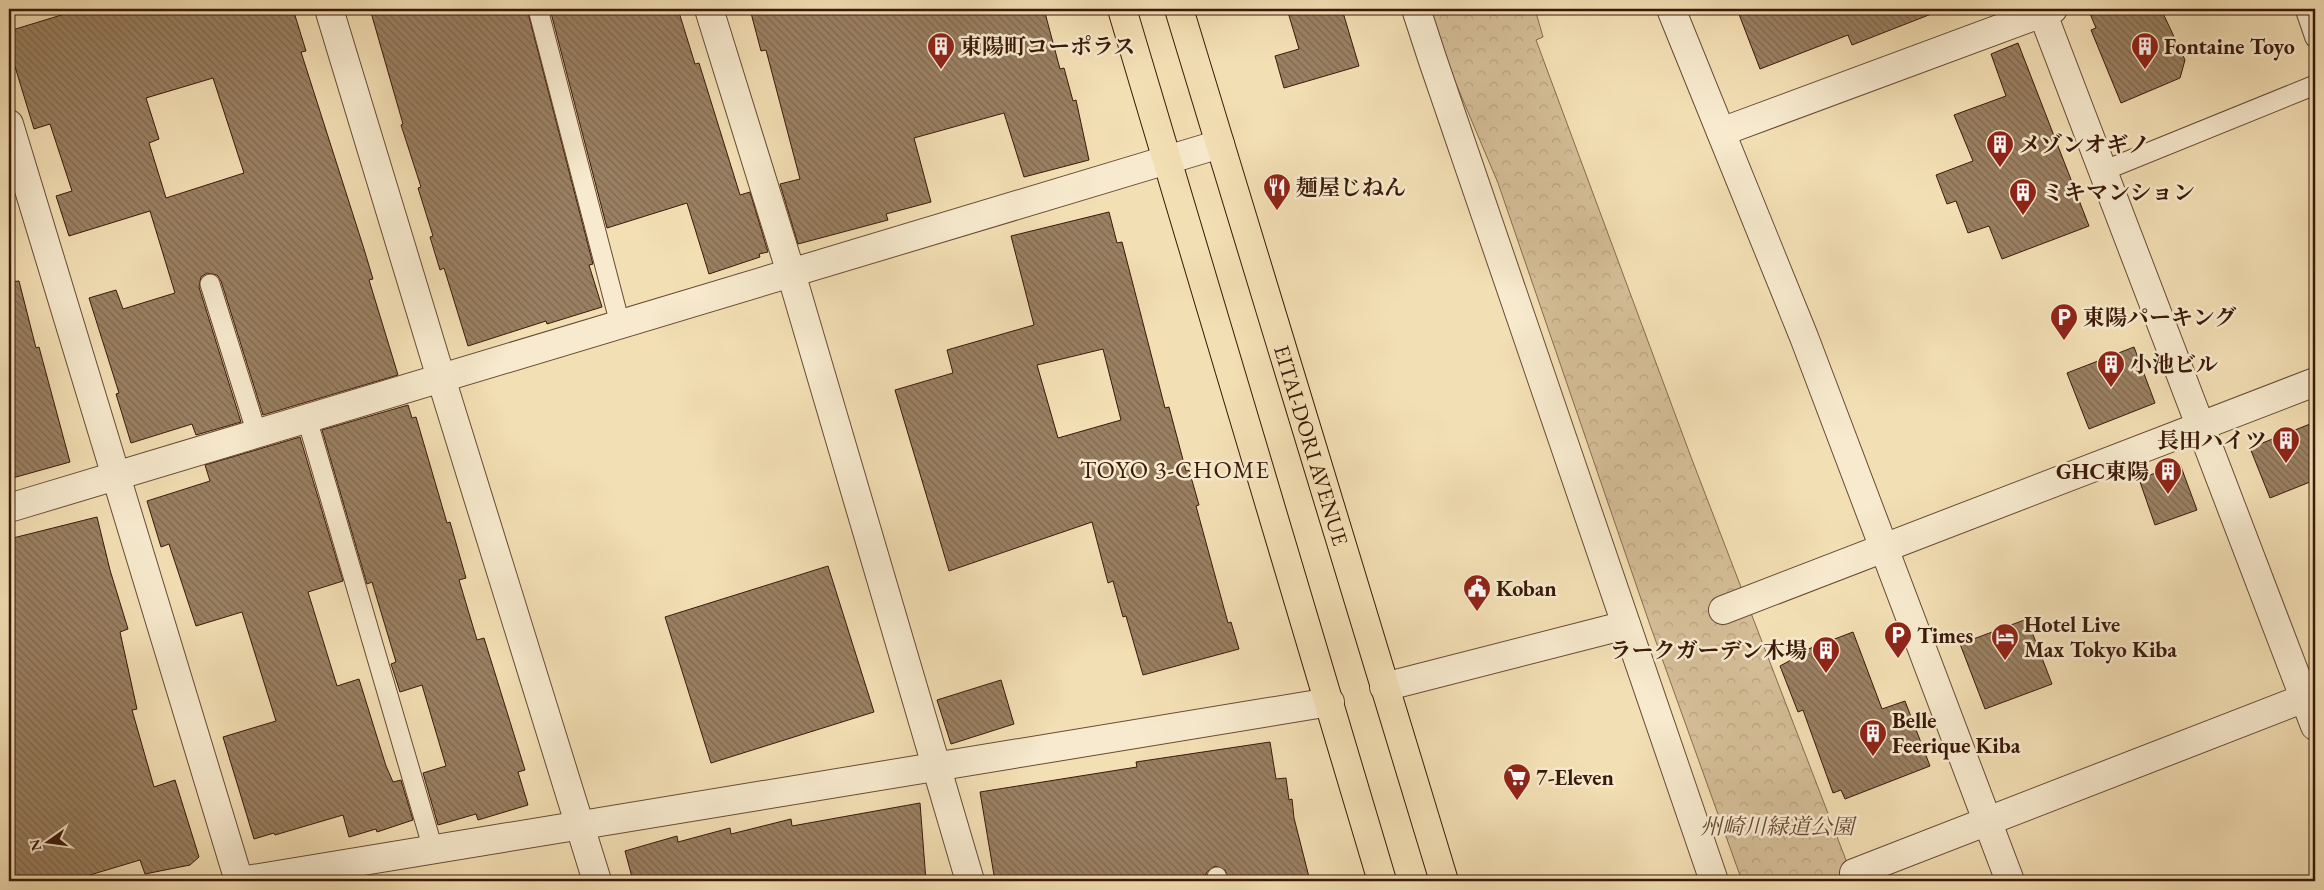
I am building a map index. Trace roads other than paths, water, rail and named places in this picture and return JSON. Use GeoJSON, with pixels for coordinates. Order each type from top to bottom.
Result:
{"type":"FeatureCollection","features":[{"type":"Feature","properties":{"kind":"main road"},"geometry":{"type":"LineString","coordinates":[[1122,9],[1382,881]]}},
{"type":"Feature","properties":{"kind":"main road","name":"EITAI-DORI AVENUE"},"geometry":{"type":"LineString","coordinates":[[1179,9],[1444,881]]}},
{"type":"Feature","properties":{"kind":"street"},"geometry":{"type":"LineString","coordinates":[[329,9],[440,378],[597,881]]}},
{"type":"Feature","properties":{"kind":"street"},"geometry":{"type":"LineString","coordinates":[[709,9],[791,273],[970,881]]}},
{"type":"Feature","properties":{"kind":"street"},"geometry":{"type":"LineString","coordinates":[[1416,9],[1714,881]]}},
{"type":"Feature","properties":{"kind":"street"},"geometry":{"type":"LineString","coordinates":[[1671,9],[1804,337],[2010,881]]}},
{"type":"Feature","properties":{"kind":"street"},"geometry":{"type":"LineString","coordinates":[[1721,132],[2045,10],[2103,171],[2200,426],[2310,696],[2315,726]]}},
{"type":"Feature","properties":{"kind":"street"},"geometry":{"type":"LineString","coordinates":[[9,124],[240,881],[1330,702]]}},
{"type":"Feature","properties":{"kind":"street"},"geometry":{"type":"LineString","coordinates":[[9,508],[1220,144]]}},
{"type":"Feature","properties":{"kind":"street"},"geometry":{"type":"LineString","coordinates":[[1723,610],[2315,382]]}},
{"type":"Feature","properties":{"kind":"street"},"geometry":{"type":"LineString","coordinates":[[1384,687],[1626,625]]}},
{"type":"Feature","properties":{"kind":"street"},"geometry":{"type":"LineString","coordinates":[[1854,873],[2310,696]]}},
{"type":"Feature","properties":{"kind":"lane"},"geometry":{"type":"LineString","coordinates":[[538,9],[620,324]]}},
{"type":"Feature","properties":{"kind":"lane"},"geometry":{"type":"LineString","coordinates":[[2305,9],[2315,38]]}},
{"type":"Feature","properties":{"kind":"lane"},"geometry":{"type":"LineString","coordinates":[[2103,171],[2315,85]]}},
{"type":"Feature","properties":{"kind":"lane"},"geometry":{"type":"LineString","coordinates":[[210,284],[257,434]]}},
{"type":"Feature","properties":{"kind":"lane"},"geometry":{"type":"LineString","coordinates":[[307,419],[433,849]]}},
{"type":"Feature","properties":{"kind":"place","name":"東陽町コーポラス"},"geometry":{"type":"Point","coordinates":[941,70]}},
{"type":"Feature","properties":{"kind":"place","name":"Fontaine Toyo"},"geometry":{"type":"Point","coordinates":[2145,70]}},
{"type":"Feature","properties":{"kind":"place","name":"メゾンオギノ"},"geometry":{"type":"Point","coordinates":[2000,168]}},
{"type":"Feature","properties":{"kind":"place","name":"麺屋じねん"},"geometry":{"type":"Point","coordinates":[1277,211]}},
{"type":"Feature","properties":{"kind":"place","name":"ミキマンション"},"geometry":{"type":"Point","coordinates":[2023,216]}},
{"type":"Feature","properties":{"kind":"place","name":"東陽パーキング"},"geometry":{"type":"Point","coordinates":[2064,341]}},
{"type":"Feature","properties":{"kind":"place","name":"小池ビル"},"geometry":{"type":"Point","coordinates":[2111,388]}},
{"type":"Feature","properties":{"kind":"place","name":"長田ハイツ"},"geometry":{"type":"Point","coordinates":[2286,464]}},
{"type":"Feature","properties":{"kind":"place","name":"GHC東陽"},"geometry":{"type":"Point","coordinates":[2168,495]}},
{"type":"Feature","properties":{"kind":"place","name":"Koban"},"geometry":{"type":"Point","coordinates":[1477,612]}},
{"type":"Feature","properties":{"kind":"place","name":"Times"},"geometry":{"type":"Point","coordinates":[1898,659]}},
{"type":"Feature","properties":{"kind":"place","name":"Hotel Live Max Tokyo Kiba"},"geometry":{"type":"Point","coordinates":[2005,661]}},
{"type":"Feature","properties":{"kind":"place","name":"ラークガーデン木場"},"geometry":{"type":"Point","coordinates":[1826,674]}},
{"type":"Feature","properties":{"kind":"place","name":"Belle Feerique Kiba"},"geometry":{"type":"Point","coordinates":[1873,757]}},
{"type":"Feature","properties":{"kind":"place","name":"7-Eleven"},"geometry":{"type":"Point","coordinates":[1517,801]}},
{"type":"Feature","properties":{"kind":"district","name":"TOYO 3-CHOME"},"geometry":{"type":"Point","coordinates":[1175,469]}},
{"type":"Feature","properties":{"kind":"park label","name":"州崎川緑道公園"},"geometry":{"type":"Point","coordinates":[1777,826]}}]}
